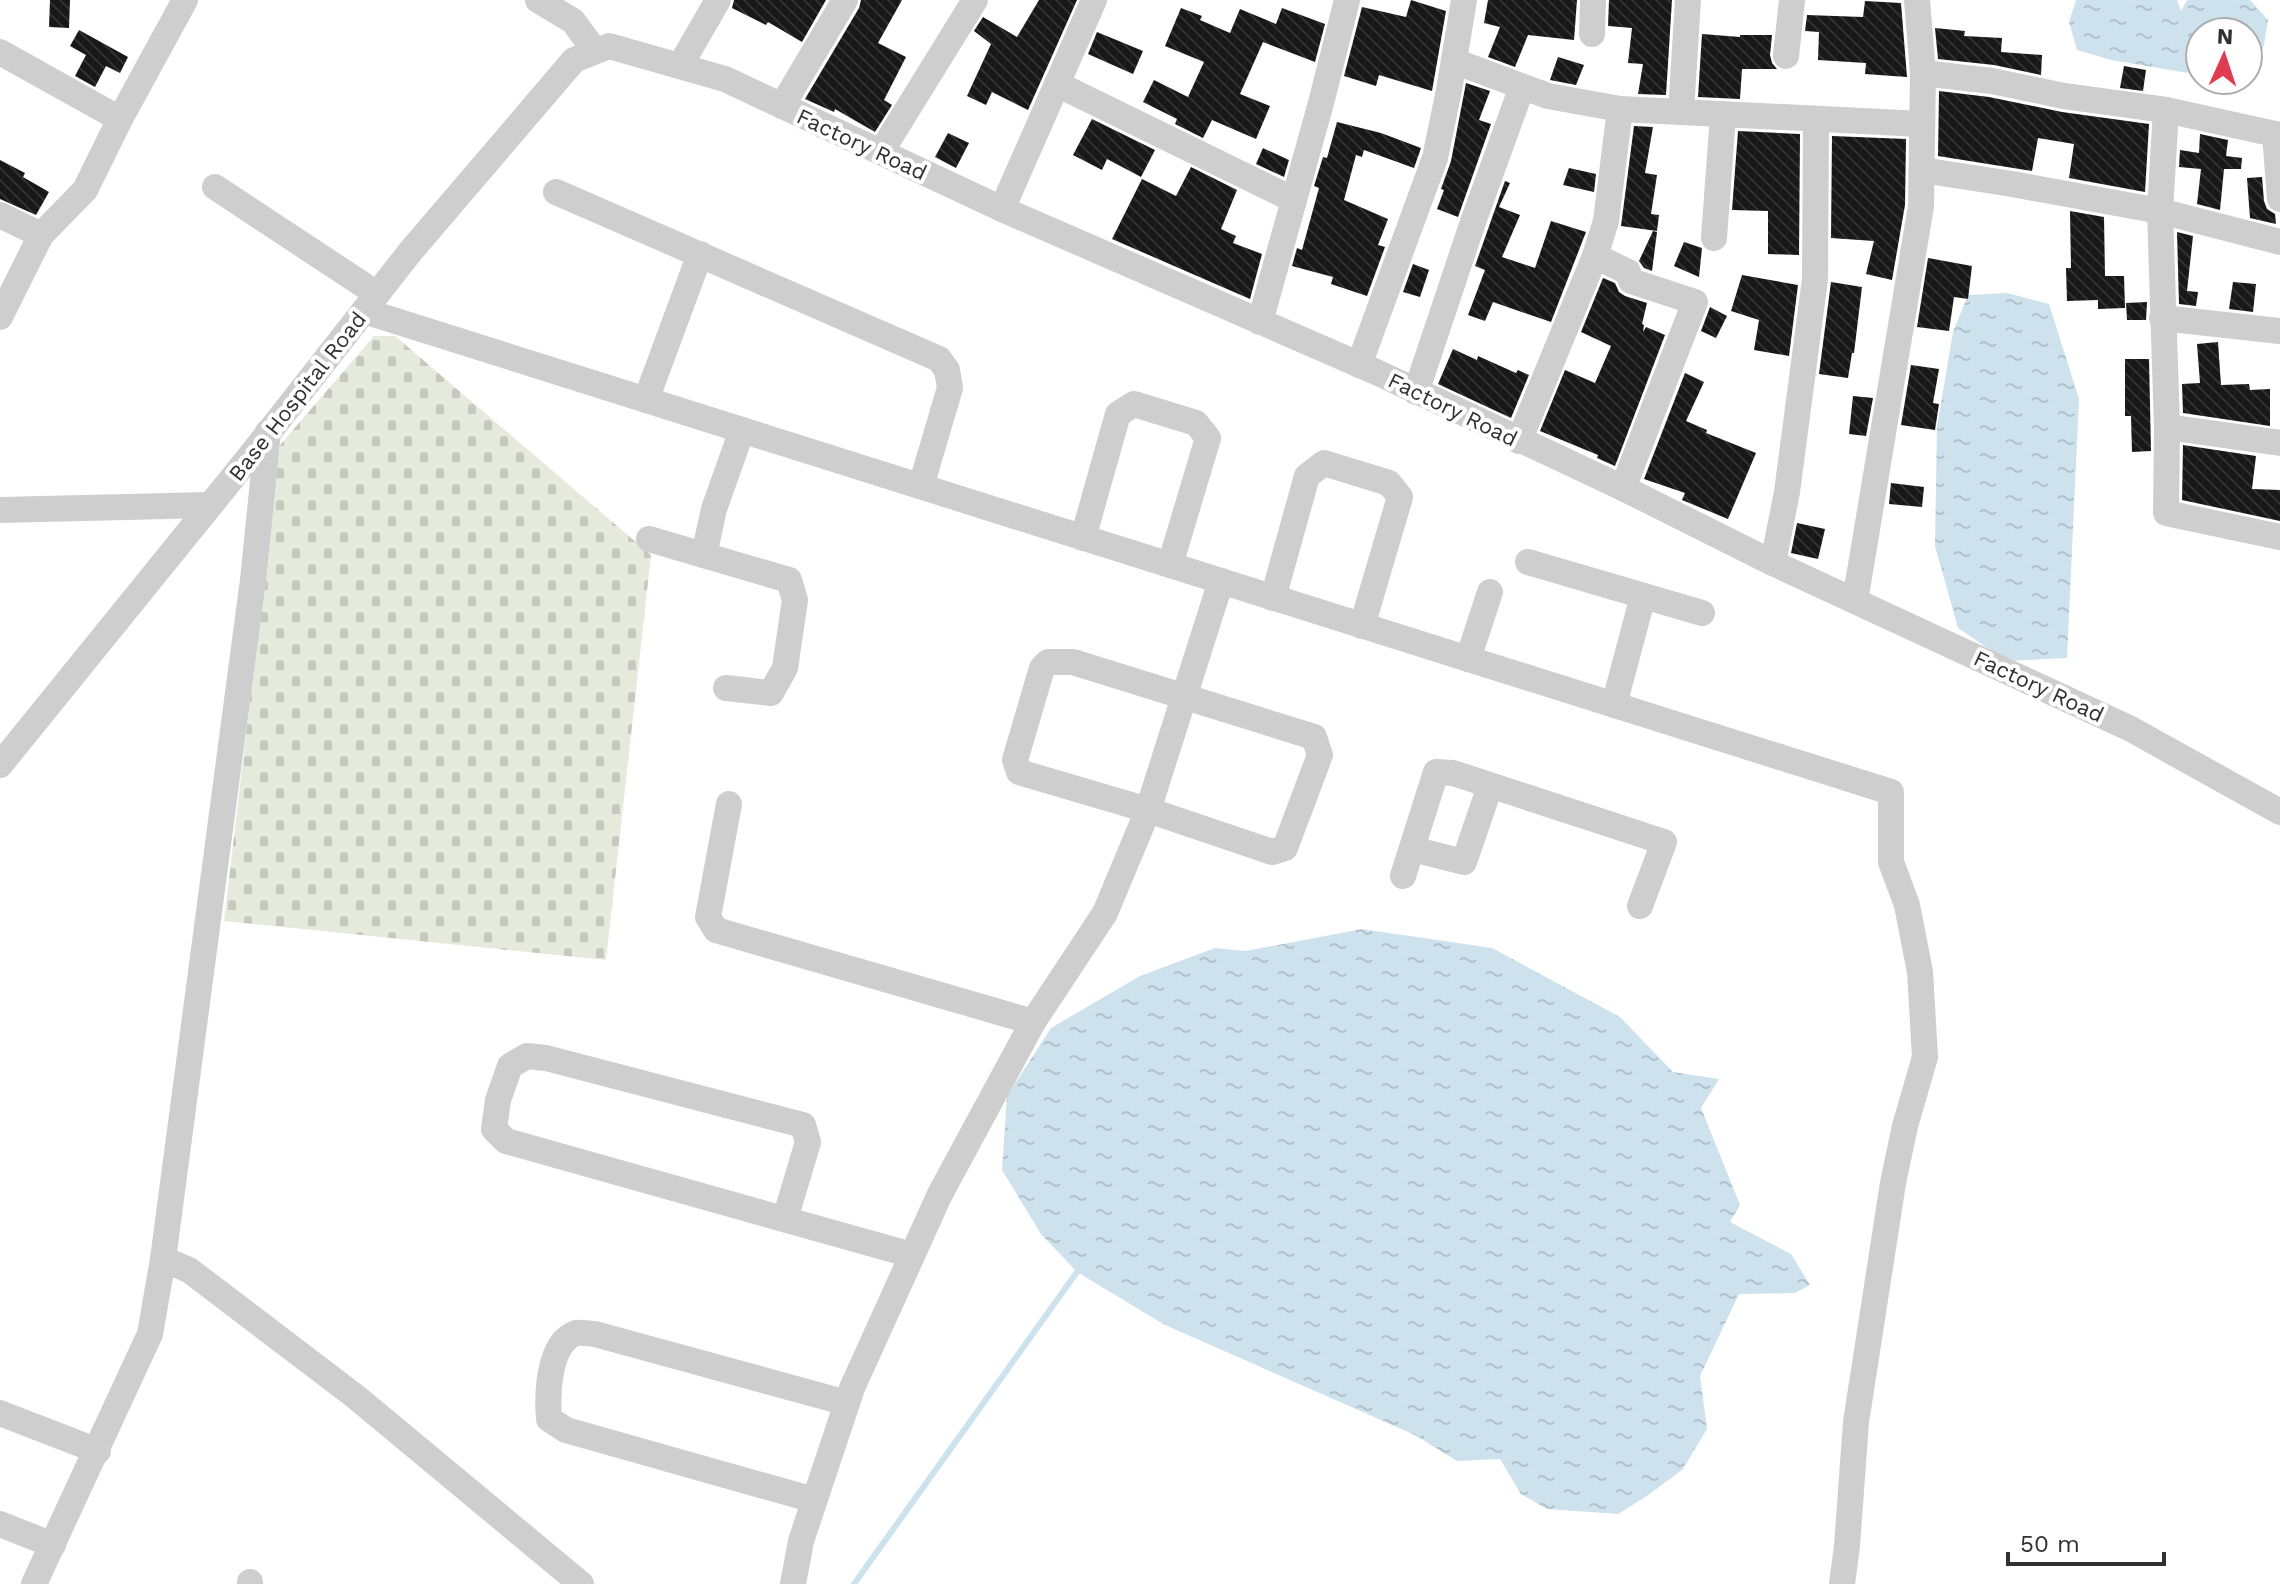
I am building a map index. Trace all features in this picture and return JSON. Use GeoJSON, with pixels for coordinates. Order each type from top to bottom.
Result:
{"type":"FeatureCollection","features":[{"type":"Feature","properties":{"kind":"street"},"geometry":{"type":"LineString","coordinates":[[0,317],[41,235],[85,190],[185,0]]}},
{"type":"Feature","properties":{"kind":"street"},"geometry":{"type":"LineString","coordinates":[[538,0],[573,21],[602,48]]}},
{"type":"Feature","properties":{"kind":"street"},"geometry":{"type":"LineString","coordinates":[[680,66],[718,0]]}},
{"type":"Feature","properties":{"kind":"street"},"geometry":{"type":"LineString","coordinates":[[782,106],[845,0]]}},
{"type":"Feature","properties":{"kind":"street"},"geometry":{"type":"LineString","coordinates":[[881,152],[975,0]]}},
{"type":"Feature","properties":{"kind":"street"},"geometry":{"type":"LineString","coordinates":[[1002,209],[1094,0]]}},
{"type":"Feature","properties":{"kind":"street"},"geometry":{"type":"LineString","coordinates":[[1260,322],[1347,0]]}},
{"type":"Feature","properties":{"kind":"street"},"geometry":{"type":"LineString","coordinates":[[1359,365],[1435,158],[1464,0]]}},
{"type":"Feature","properties":{"kind":"street"},"geometry":{"type":"LineString","coordinates":[[1592,34],[1593,0]]}},
{"type":"Feature","properties":{"kind":"street"},"geometry":{"type":"LineString","coordinates":[[1681,112],[1688,0]]}},
{"type":"Feature","properties":{"kind":"street"},"geometry":{"type":"LineString","coordinates":[[1786,56],[1792,0]]}},
{"type":"Feature","properties":{"kind":"street"},"geometry":{"type":"LineString","coordinates":[[1855,601],[1921,206],[1923,73],[1917,0]]}},
{"type":"Feature","properties":{"kind":"street","name":"Factory Road"},"geometry":{"type":"LineString","coordinates":[[602,48],[725,79],[1002,209],[1359,365],[1623,488],[1773,563],[2131,729],[2280,812]]}},
{"type":"Feature","properties":{"kind":"street","name":"Base Hospital Road"},"geometry":{"type":"LineString","coordinates":[[0,765],[370,302],[574,60],[602,48]]}},
{"type":"Feature","properties":{"kind":"street"},"geometry":{"type":"LineString","coordinates":[[0,52],[120,119]]}},
{"type":"Feature","properties":{"kind":"street"},"geometry":{"type":"LineString","coordinates":[[1454,61],[1548,96],[1620,109],[1922,124]]}},
{"type":"Feature","properties":{"kind":"street"},"geometry":{"type":"LineString","coordinates":[[1923,73],[1992,81],[2064,96],[2166,110],[2275,134],[2280,199]]}},
{"type":"Feature","properties":{"kind":"street"},"geometry":{"type":"LineString","coordinates":[[1057,84],[1294,200]]}},
{"type":"Feature","properties":{"kind":"street"},"geometry":{"type":"LineString","coordinates":[[1416,392],[1522,87]]}},
{"type":"Feature","properties":{"kind":"street"},"geometry":{"type":"LineString","coordinates":[[1519,441],[1595,256],[1606,221],[1620,109]]}},
{"type":"Feature","properties":{"kind":"street"},"geometry":{"type":"LineString","coordinates":[[2166,110],[2160,211],[2167,427],[2166,513],[2280,537]]}},
{"type":"Feature","properties":{"kind":"street"},"geometry":{"type":"LineString","coordinates":[[1714,238],[1723,115]]}},
{"type":"Feature","properties":{"kind":"street"},"geometry":{"type":"LineString","coordinates":[[1773,563],[1787,492],[1815,279],[1816,119]]}},
{"type":"Feature","properties":{"kind":"street"},"geometry":{"type":"LineString","coordinates":[[1922,170],[2160,211],[2280,242]]}},
{"type":"Feature","properties":{"kind":"street"},"geometry":{"type":"LineString","coordinates":[[215,187],[370,302],[646,400],[1891,792],[1891,862],[1907,905],[1920,972],[1925,1057],[1905,1126],[1893,1183],[1856,1422],[1842,1584]]}},
{"type":"Feature","properties":{"kind":"street"},"geometry":{"type":"LineString","coordinates":[[556,192],[939,359],[947,370],[950,388],[921,486]]}},
{"type":"Feature","properties":{"kind":"street"},"geometry":{"type":"LineString","coordinates":[[0,215],[41,235]]}},
{"type":"Feature","properties":{"kind":"street"},"geometry":{"type":"LineString","coordinates":[[646,400],[700,254]]}},
{"type":"Feature","properties":{"kind":"street"},"geometry":{"type":"LineString","coordinates":[[1595,256],[1628,272],[1631,281],[1695,302],[1623,488]]}},
{"type":"Feature","properties":{"kind":"street"},"geometry":{"type":"LineString","coordinates":[[2162,318],[2280,331]]}},
{"type":"Feature","properties":{"kind":"street"},"geometry":{"type":"LineString","coordinates":[[1083,538],[1118,414],[1134,404],[1196,423],[1208,438],[1170,565]]}},
{"type":"Feature","properties":{"kind":"street"},"geometry":{"type":"LineString","coordinates":[[2167,427],[2280,443]]}},
{"type":"Feature","properties":{"kind":"street"},"geometry":{"type":"LineString","coordinates":[[704,555],[714,509],[742,430]]}},
{"type":"Feature","properties":{"kind":"street"},"geometry":{"type":"LineString","coordinates":[[34,1584],[150,1334],[163,1259],[253,580],[268,432]]}},
{"type":"Feature","properties":{"kind":"street"},"geometry":{"type":"LineString","coordinates":[[1273,598],[1307,476],[1324,463],[1389,483],[1400,497],[1362,626]]}},
{"type":"Feature","properties":{"kind":"street"},"geometry":{"type":"LineString","coordinates":[[0,510],[210,505]]}},
{"type":"Feature","properties":{"kind":"street"},"geometry":{"type":"LineString","coordinates":[[649,539],[789,580],[795,600],[785,668],[771,693],[726,688]]}},
{"type":"Feature","properties":{"kind":"street"},"geometry":{"type":"LineString","coordinates":[[1528,562],[1702,613]]}},
{"type":"Feature","properties":{"kind":"street"},"geometry":{"type":"LineString","coordinates":[[793,1584],[801,1541],[847,1403],[940,1194],[1033,1022],[1105,913],[1148,810],[1221,581]]}},
{"type":"Feature","properties":{"kind":"street"},"geometry":{"type":"LineString","coordinates":[[1468,659],[1490,592]]}},
{"type":"Feature","properties":{"kind":"street"},"geometry":{"type":"LineString","coordinates":[[1614,705],[1643,596]]}},
{"type":"Feature","properties":{"kind":"street"},"geometry":{"type":"LineString","coordinates":[[1048,662],[1073,662],[1184,697],[1314,737],[1320,755],[1285,848],[1272,852],[1148,810],[1019,772],[1015,760],[1042,668],[1048,662]]}},
{"type":"Feature","properties":{"kind":"street"},"geometry":{"type":"LineString","coordinates":[[1403,876],[1436,772],[1453,773],[1664,842],[1640,906]]}},
{"type":"Feature","properties":{"kind":"street"},"geometry":{"type":"LineString","coordinates":[[1412,849],[1464,862],[1490,786]]}},
{"type":"Feature","properties":{"kind":"street"},"geometry":{"type":"LineString","coordinates":[[729,804],[708,917],[716,930],[1033,1022]]}},
{"type":"Feature","properties":{"kind":"street"},"geometry":{"type":"LineString","coordinates":[[785,1219],[808,1142],[803,1125],[546,1058],[527,1056],[510,1066],[498,1100],[494,1129],[506,1141],[912,1255]]}},
{"type":"Feature","properties":{"kind":"street"},"geometry":{"type":"LineString","coordinates":[[163,1259],[189,1270],[356,1397],[581,1584]]}},
{"type":"Feature","properties":{"kind":"street"},"geometry":{"type":"LineString","coordinates":[[814,1500],[566,1430],[549,1419],[551,1369],[562,1343],[577,1333],[595,1334],[847,1403]]}},
{"type":"Feature","properties":{"kind":"street"},"geometry":{"type":"LineString","coordinates":[[0,1413],[98,1451]]}},
{"type":"Feature","properties":{"kind":"street"},"geometry":{"type":"LineString","coordinates":[[0,1524],[53,1545]]}},
{"type":"Feature","properties":{"kind":"green space"},"geometry":{"type":"Polygon","coordinates":[[[374,336],[395,336],[651,555],[606,960],[224,921],[280,445],[374,336]]]}},
{"type":"Feature","properties":{"kind":"water"},"geometry":{"type":"Polygon","coordinates":[[[2076,0],[2177,0],[2181,11],[2187,0],[2250,0],[2268,20],[2264,45],[2264,16],[2184,16],[2184,72],[2111,60],[2077,50],[2069,22],[2076,0]]]}},
{"type":"Feature","properties":{"kind":"water"},"geometry":{"type":"Polygon","coordinates":[[[2007,293],[2049,304],[2079,399],[2067,658],[2007,661],[1958,628],[1935,546],[1937,427],[1953,332],[1968,295],[2007,293]]]}},
{"type":"Feature","properties":{"kind":"water"},"geometry":{"type":"Polygon","coordinates":[[[1362,929],[1492,948],[1620,1017],[1673,1072],[1719,1079],[1701,1108],[1740,1205],[1730,1222],[1791,1254],[1810,1285],[1795,1293],[1739,1294],[1700,1376],[1707,1429],[1683,1469],[1618,1514],[1547,1509],[1521,1494],[1500,1459],[1457,1461],[1415,1435],[1165,1325],[1077,1272],[1041,1234],[1002,1170],[1007,1096],[1051,1028],[1140,976],[1215,948],[1246,951],[1362,929]]]}},
{"type":"Feature","properties":{"kind":"building"},"geometry":{"type":"Polygon","coordinates":[[[50,0],[70,0],[69,28],[49,27],[50,0]]]}},
{"type":"Feature","properties":{"kind":"building"},"geometry":{"type":"Polygon","coordinates":[[[734,0],[826,0],[802,42],[768,22],[766,25],[732,8],[734,0]]]}},
{"type":"Feature","properties":{"kind":"building"},"geometry":{"type":"Polygon","coordinates":[[[861,0],[902,0],[878,43],[906,57],[884,100],[892,105],[875,132],[835,109],[834,112],[805,99],[861,0]]]}},
{"type":"Feature","properties":{"kind":"building"},"geometry":{"type":"Polygon","coordinates":[[[1039,0],[1077,0],[1028,110],[992,92],[986,105],[967,96],[991,44],[974,31],[983,17],[1017,37],[1039,0]]]}},
{"type":"Feature","properties":{"kind":"building"},"geometry":{"type":"Polygon","coordinates":[[[1411,0],[1446,11],[1432,91],[1379,75],[1376,86],[1344,76],[1362,7],[1406,17],[1411,0]]]}},
{"type":"Feature","properties":{"kind":"building"},"geometry":{"type":"Polygon","coordinates":[[[1488,0],[1577,0],[1574,40],[1528,35],[1515,67],[1488,57],[1500,27],[1484,23],[1488,0]]]}},
{"type":"Feature","properties":{"kind":"building"},"geometry":{"type":"Polygon","coordinates":[[[1609,0],[1672,0],[1666,95],[1638,94],[1643,64],[1628,63],[1632,28],[1608,26],[1609,0]]]}},
{"type":"Feature","properties":{"kind":"building"},"geometry":{"type":"Polygon","coordinates":[[[1865,1],[1901,3],[1907,77],[1865,74],[1866,63],[1818,60],[1819,32],[1805,31],[1807,15],[1863,17],[1865,1]]]}},
{"type":"Feature","properties":{"kind":"building"},"geometry":{"type":"Polygon","coordinates":[[[1181,8],[1202,16],[1200,20],[1230,33],[1240,9],[1276,24],[1282,8],[1325,24],[1315,62],[1263,42],[1240,94],[1270,106],[1256,139],[1212,120],[1203,138],[1175,124],[1177,119],[1143,102],[1154,80],[1188,97],[1204,62],[1165,46],[1181,8]]]}},
{"type":"Feature","properties":{"kind":"building"},"geometry":{"type":"Polygon","coordinates":[[[1935,28],[1965,31],[1964,36],[2002,38],[2001,52],[2042,55],[2041,75],[1994,65],[1938,59],[1935,28]]]}},
{"type":"Feature","properties":{"kind":"building"},"geometry":{"type":"Polygon","coordinates":[[[79,30],[128,57],[120,73],[106,66],[95,87],[75,76],[86,55],[70,46],[79,30]]]}},
{"type":"Feature","properties":{"kind":"building"},"geometry":{"type":"Polygon","coordinates":[[[1097,32],[1143,51],[1133,74],[1088,54],[1097,32]]]}},
{"type":"Feature","properties":{"kind":"building"},"geometry":{"type":"Polygon","coordinates":[[[1702,34],[1740,37],[1772,35],[1770,55],[1777,69],[1742,69],[1740,99],[1698,97],[1702,34]]]}},
{"type":"Feature","properties":{"kind":"building"},"geometry":{"type":"Polygon","coordinates":[[[1558,57],[1584,65],[1576,85],[1550,80],[1558,57]]]}},
{"type":"Feature","properties":{"kind":"building"},"geometry":{"type":"Polygon","coordinates":[[[2124,66],[2146,70],[2143,91],[2120,88],[2124,66]]]}},
{"type":"Feature","properties":{"kind":"building"},"geometry":{"type":"Polygon","coordinates":[[[1466,83],[1490,91],[1479,120],[1491,124],[1458,217],[1437,209],[1451,161],[1466,83]]]}},
{"type":"Feature","properties":{"kind":"building"},"geometry":{"type":"Polygon","coordinates":[[[1939,91],[2149,124],[2145,192],[2069,178],[2074,144],[2038,138],[2032,171],[1938,156],[1939,91]]]}},
{"type":"Feature","properties":{"kind":"building"},"geometry":{"type":"Polygon","coordinates":[[[1092,119],[1155,150],[1141,177],[1107,159],[1102,170],[1073,155],[1092,119]]]}},
{"type":"Feature","properties":{"kind":"building"},"geometry":{"type":"Polygon","coordinates":[[[1337,122],[1381,133],[1421,148],[1414,168],[1364,150],[1362,157],[1356,155],[1344,200],[1388,219],[1378,245],[1385,247],[1367,296],[1331,284],[1333,277],[1292,266],[1297,248],[1302,250],[1319,188],[1314,186],[1323,157],[1327,158],[1337,122]]]}},
{"type":"Feature","properties":{"kind":"building"},"geometry":{"type":"Polygon","coordinates":[[[1634,126],[1653,127],[1645,173],[1657,175],[1651,214],[1659,215],[1657,231],[1621,226],[1634,126]]]}},
{"type":"Feature","properties":{"kind":"building"},"geometry":{"type":"Polygon","coordinates":[[[1738,131],[1800,134],[1799,255],[1768,254],[1768,211],[1732,210],[1738,131]]]}},
{"type":"Feature","properties":{"kind":"building"},"geometry":{"type":"Polygon","coordinates":[[[948,133],[969,143],[956,168],[935,157],[948,133]]]}},
{"type":"Feature","properties":{"kind":"building"},"geometry":{"type":"Polygon","coordinates":[[[2200,134],[2228,140],[2226,156],[2242,158],[2241,169],[2224,169],[2220,210],[2197,204],[2201,169],[2179,167],[2180,150],[2199,153],[2200,134]]]}},
{"type":"Feature","properties":{"kind":"building"},"geometry":{"type":"Polygon","coordinates":[[[1832,136],[1906,139],[1905,205],[1892,280],[1866,274],[1874,241],[1831,238],[1832,136]]]}},
{"type":"Feature","properties":{"kind":"building"},"geometry":{"type":"Polygon","coordinates":[[[1263,148],[1289,160],[1284,177],[1256,164],[1263,148]]]}},
{"type":"Feature","properties":{"kind":"building"},"geometry":{"type":"Polygon","coordinates":[[[0,160],[25,173],[23,177],[49,192],[36,215],[0,199],[0,160]]]}},
{"type":"Feature","properties":{"kind":"building"},"geometry":{"type":"Polygon","coordinates":[[[1191,167],[1237,190],[1221,229],[1236,236],[1233,243],[1262,254],[1250,299],[1112,239],[1142,179],[1176,196],[1191,167]]]}},
{"type":"Feature","properties":{"kind":"building"},"geometry":{"type":"Polygon","coordinates":[[[1569,168],[1596,174],[1594,192],[1563,185],[1569,168]]]}},
{"type":"Feature","properties":{"kind":"building"},"geometry":{"type":"Polygon","coordinates":[[[2262,177],[2264,201],[2267,209],[2275,214],[2276,224],[2250,218],[2247,178],[2262,177]]]}},
{"type":"Feature","properties":{"kind":"building"},"geometry":{"type":"Polygon","coordinates":[[[1505,181],[1510,183],[1499,207],[1520,215],[1502,257],[1535,268],[1551,221],[1586,232],[1551,322],[1493,302],[1485,321],[1468,315],[1485,270],[1475,266],[1505,181]]]}},
{"type":"Feature","properties":{"kind":"building"},"geometry":{"type":"Polygon","coordinates":[[[2070,211],[2104,217],[2105,276],[2124,276],[2125,308],[2098,309],[2098,300],[2067,301],[2066,268],[2071,268],[2070,211]]]}},
{"type":"Feature","properties":{"kind":"building"},"geometry":{"type":"Polygon","coordinates":[[[1653,231],[1657,232],[1652,271],[1644,268],[1639,261],[1653,231]]]}},
{"type":"Feature","properties":{"kind":"building"},"geometry":{"type":"Polygon","coordinates":[[[2177,232],[2193,236],[2187,291],[2198,292],[2196,306],[2179,304],[2177,232]]]}},
{"type":"Feature","properties":{"kind":"building"},"geometry":{"type":"Polygon","coordinates":[[[1684,242],[1702,248],[1699,277],[1674,266],[1684,242]]]}},
{"type":"Feature","properties":{"kind":"building"},"geometry":{"type":"Polygon","coordinates":[[[1928,258],[1972,266],[1968,299],[1954,297],[1949,331],[1917,327],[1928,258]]]}},
{"type":"Feature","properties":{"kind":"building"},"geometry":{"type":"Polygon","coordinates":[[[1413,264],[1429,270],[1420,297],[1403,292],[1413,264]]]}},
{"type":"Feature","properties":{"kind":"building"},"geometry":{"type":"Polygon","coordinates":[[[1742,275],[1798,285],[1789,356],[1754,350],[1759,320],[1731,311],[1742,275]]]}},
{"type":"Feature","properties":{"kind":"building"},"geometry":{"type":"Polygon","coordinates":[[[1603,278],[1615,283],[1625,296],[1647,303],[1643,332],[1646,327],[1665,335],[1615,466],[1597,458],[1598,455],[1540,431],[1565,370],[1595,383],[1611,346],[1581,332],[1603,278]]]}},
{"type":"Feature","properties":{"kind":"building"},"geometry":{"type":"Polygon","coordinates":[[[1831,282],[1862,287],[1848,378],[1819,374],[1831,282]]]}},
{"type":"Feature","properties":{"kind":"building"},"geometry":{"type":"Polygon","coordinates":[[[2233,282],[2256,284],[2253,312],[2229,309],[2233,282]]]}},
{"type":"Feature","properties":{"kind":"building"},"geometry":{"type":"Polygon","coordinates":[[[2147,302],[2146,320],[2127,320],[2126,303],[2147,302]]]}},
{"type":"Feature","properties":{"kind":"building"},"geometry":{"type":"Polygon","coordinates":[[[1710,307],[1727,316],[1716,338],[1701,331],[1710,307]]]}},
{"type":"Feature","properties":{"kind":"building"},"geometry":{"type":"Polygon","coordinates":[[[2218,342],[2221,385],[2249,384],[2250,390],[2270,389],[2270,426],[2183,413],[2182,384],[2200,383],[2197,344],[2218,342]]]}},
{"type":"Feature","properties":{"kind":"building"},"geometry":{"type":"Polygon","coordinates":[[[1453,349],[1477,360],[1478,356],[1516,373],[1518,370],[1529,375],[1511,418],[1438,384],[1453,349]]]}},
{"type":"Feature","properties":{"kind":"building"},"geometry":{"type":"Polygon","coordinates":[[[2125,359],[2149,359],[2151,451],[2132,452],[2131,416],[2125,416],[2125,359]]]}},
{"type":"Feature","properties":{"kind":"building"},"geometry":{"type":"Polygon","coordinates":[[[1911,365],[1939,369],[1933,403],[1939,404],[1935,430],[1901,425],[1911,365]]]}},
{"type":"Feature","properties":{"kind":"building"},"geometry":{"type":"Polygon","coordinates":[[[1685,373],[1704,382],[1686,421],[1707,430],[1706,433],[1756,453],[1728,519],[1682,500],[1685,493],[1644,479],[1685,373]]]}},
{"type":"Feature","properties":{"kind":"building"},"geometry":{"type":"Polygon","coordinates":[[[1853,396],[1873,398],[1866,436],[1849,434],[1853,396]]]}},
{"type":"Feature","properties":{"kind":"building"},"geometry":{"type":"Polygon","coordinates":[[[2183,445],[2256,456],[2252,489],[2280,490],[2280,521],[2182,500],[2183,445]]]}},
{"type":"Feature","properties":{"kind":"building"},"geometry":{"type":"Polygon","coordinates":[[[1891,483],[1924,487],[1922,507],[1889,504],[1891,483]]]}},
{"type":"Feature","properties":{"kind":"building"},"geometry":{"type":"Polygon","coordinates":[[[1797,523],[1825,529],[1818,559],[1791,553],[1797,523]]]}},
{"type":"Feature","properties":{"kind":"waterway"},"geometry":{"type":"LineString","coordinates":[[854,1584],[1077,1272]]}}]}
